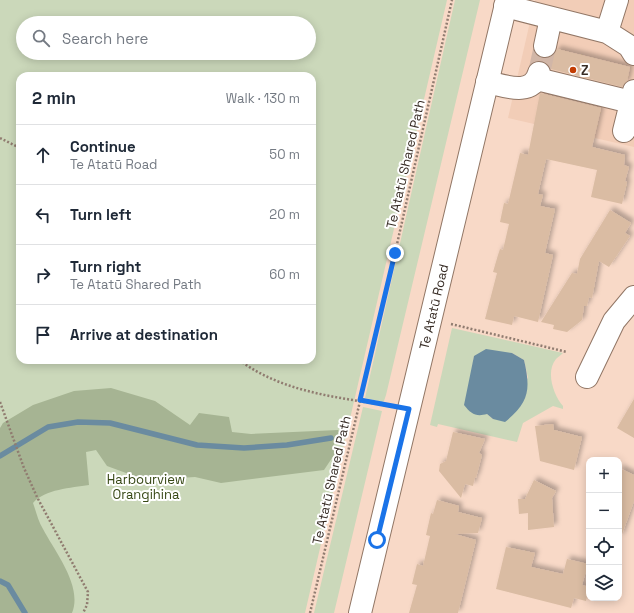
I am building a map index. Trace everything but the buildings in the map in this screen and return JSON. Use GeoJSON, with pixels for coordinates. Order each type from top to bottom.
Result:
{"type":"FeatureCollection","features":[{"type":"Feature","properties":{"kind":"main road"},"geometry":{"type":"LineString","coordinates":[[607,32],[617,0]]}},
{"type":"Feature","properties":{"kind":"main road"},"geometry":{"type":"LineString","coordinates":[[506,3],[548,12],[607,32],[629,46],[634,54]]}},
{"type":"Feature","properties":{"kind":"main road","name":"Te Atatū Road"},"geometry":{"type":"LineString","coordinates":[[360,613],[506,3]]}},
{"type":"Feature","properties":{"kind":"main road"},"geometry":{"type":"LineString","coordinates":[[545,46],[548,12]]}},
{"type":"Feature","properties":{"kind":"main road"},"geometry":{"type":"LineString","coordinates":[[487,82],[520,88],[531,86],[538,76],[633,96],[624,131]]}},
{"type":"Feature","properties":{"kind":"main road"},"geometry":{"type":"LineString","coordinates":[[587,377],[614,321],[634,297]]}},
{"type":"Feature","properties":{"kind":"path","name":"Te Atatū Shared Path"},"geometry":{"type":"LineString","coordinates":[[310,613],[452,0]]}},
{"type":"Feature","properties":{"kind":"path"},"geometry":{"type":"LineString","coordinates":[[0,138],[16,146]]}},
{"type":"Feature","properties":{"kind":"path"},"geometry":{"type":"LineString","coordinates":[[451,324],[567,352]]}},
{"type":"Feature","properties":{"kind":"path"},"geometry":{"type":"LineString","coordinates":[[245,364],[259,373],[292,387],[320,395],[360,400],[409,409]]}},
{"type":"Feature","properties":{"kind":"path"},"geometry":{"type":"LineString","coordinates":[[0,402],[24,468],[37,497],[88,592],[88,601],[83,613]]}},
{"type":"Feature","properties":{"kind":"shaded area"},"geometry":{"type":"Polygon","coordinates":[[[535,0],[634,0],[634,147],[508,118],[535,0]]]}},
{"type":"Feature","properties":{"kind":"green space","name":"Harbourview Orangihina"},"geometry":{"type":"Polygon","coordinates":[[[0,0],[447,0],[305,613],[0,613],[0,0]]]}},
{"type":"Feature","properties":{"kind":"green space"},"geometry":{"type":"Polygon","coordinates":[[[455,0],[480,0],[386,395],[384,401],[382,402],[365,398],[455,0]]]}},
{"type":"Feature","properties":{"kind":"green space"},"geometry":{"type":"Polygon","coordinates":[[[452,328],[563,353],[553,364],[551,377],[554,390],[563,406],[563,409],[553,406],[523,423],[517,442],[438,424],[437,427],[430,425],[452,328]],[[512,353],[474,356],[472,370],[487,414],[493,419],[528,378],[524,360],[512,353]]]}},
{"type":"Feature","properties":{"kind":"green space"},"geometry":{"type":"Polygon","coordinates":[[[111,388],[155,401],[190,425],[199,413],[229,417],[232,432],[251,434],[338,430],[341,436],[335,438],[333,449],[336,452],[324,470],[221,483],[195,477],[145,480],[107,466],[96,450],[86,452],[89,485],[51,492],[38,498],[33,503],[41,526],[71,581],[74,592],[72,613],[0,613],[0,428],[3,423],[33,405],[74,391],[111,388]]]}},
{"type":"Feature","properties":{"kind":"green space"},"geometry":{"type":"Polygon","coordinates":[[[363,407],[382,411],[334,613],[314,613],[363,407]]]}},
{"type":"Feature","properties":{"kind":"water"},"geometry":{"type":"Polygon","coordinates":[[[486,349],[512,353],[524,360],[527,380],[526,395],[519,408],[505,422],[493,419],[487,414],[474,414],[464,405],[474,356],[486,349]]]}},
{"type":"Feature","properties":{"kind":"waterway"},"geometry":{"type":"LineString","coordinates":[[0,456],[48,427],[78,422],[110,423],[197,445],[244,448],[287,445],[331,438]]}},
{"type":"Feature","properties":{"kind":"waterway"},"geometry":{"type":"LineString","coordinates":[[0,581],[8,585],[25,613]]}},
{"type":"Feature","properties":{"kind":"tunnel"},"geometry":{"type":"LineString","coordinates":[[539,73],[545,46]]}},
{"type":"Feature","properties":{"kind":"place","name":"Z"},"geometry":{"type":"Point","coordinates":[573,70]}},
{"type":"Feature","properties":{"kind":"route"},"geometry":{"type":"LineString","coordinates":[[377,540],[409,409],[374,404],[360,400],[395,253]]}}]}
